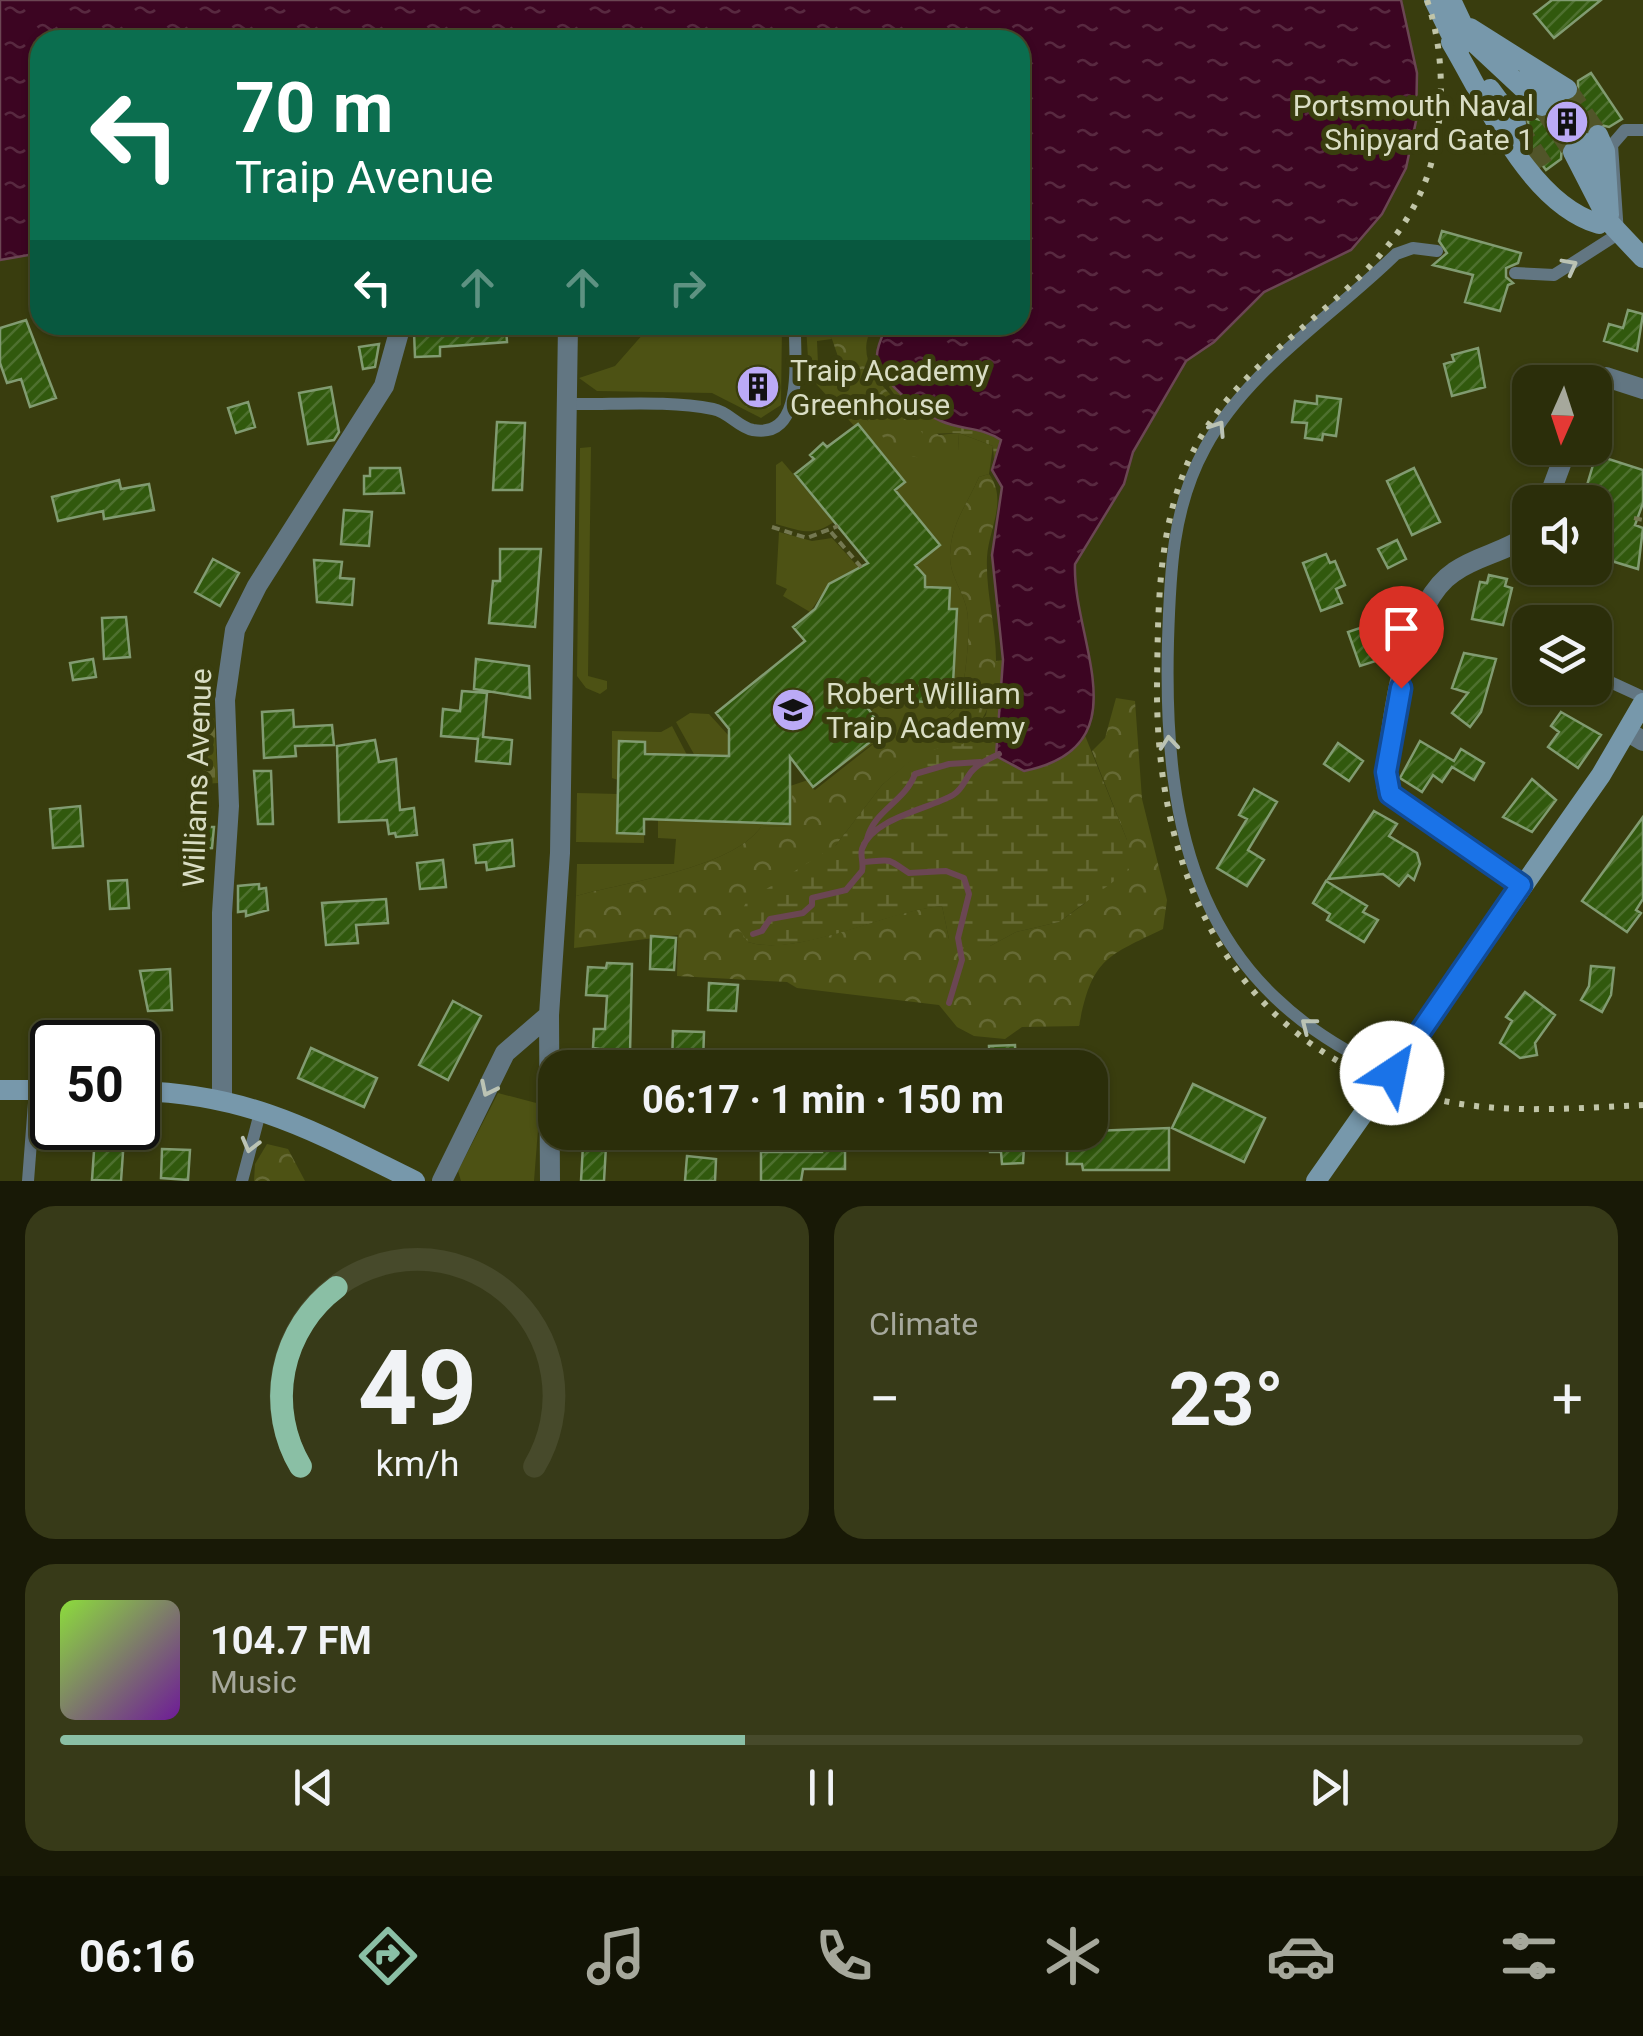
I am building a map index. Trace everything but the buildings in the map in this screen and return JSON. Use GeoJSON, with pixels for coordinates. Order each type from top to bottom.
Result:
{"type":"FeatureCollection","features":[{"type":"Feature","properties":{"kind":"street"},"geometry":{"type":"LineString","coordinates":[[1434,0],[1483,102],[1550,195],[1571,214],[1609,227]]}},
{"type":"Feature","properties":{"kind":"street"},"geometry":{"type":"LineString","coordinates":[[1451,0],[1460,22],[1474,43],[1555,97],[1460,22]]}},
{"type":"Feature","properties":{"kind":"street"},"geometry":{"type":"LineString","coordinates":[[1451,42],[1516,124]]}},
{"type":"Feature","properties":{"kind":"street"},"geometry":{"type":"LineString","coordinates":[[1586,143],[1605,151],[1609,227],[1586,143]]}},
{"type":"Feature","properties":{"kind":"street"},"geometry":{"type":"LineString","coordinates":[[1546,170],[1576,208],[1609,227],[1643,258]]}},
{"type":"Feature","properties":{"kind":"street","name":"Williams Avenue"},"geometry":{"type":"LineString","coordinates":[[222,1098],[222,912],[229,813],[225,700],[236,630],[264,575],[384,386],[399,335]]}},
{"type":"Feature","properties":{"kind":"street"},"geometry":{"type":"LineString","coordinates":[[550,1181],[549,1015],[560,853],[568,335]]}},
{"type":"Feature","properties":{"kind":"street"},"geometry":{"type":"LineString","coordinates":[[1612,379],[1643,389]]}},
{"type":"Feature","properties":{"kind":"street"},"geometry":{"type":"LineString","coordinates":[[1512,542],[1470,562],[1430,594],[1420,612],[1401,688],[1386,784],[1396,800],[1521,885]]}},
{"type":"Feature","properties":{"kind":"street"},"geometry":{"type":"LineString","coordinates":[[1316,1181],[1521,885],[1635,736],[1643,700]]}},
{"type":"Feature","properties":{"kind":"street"},"geometry":{"type":"LineString","coordinates":[[442,1181],[506,1053],[549,1015]]}},
{"type":"Feature","properties":{"kind":"street"},"geometry":{"type":"LineString","coordinates":[[2,1088],[30,1089]]}},
{"type":"Feature","properties":{"kind":"street"},"geometry":{"type":"LineString","coordinates":[[160,1093],[222,1098],[261,1109],[416,1181]]}},
{"type":"Feature","properties":{"kind":"lane"},"geometry":{"type":"LineString","coordinates":[[1516,273],[1554,275],[1609,227],[1612,146],[1625,130],[1643,130]]}},
{"type":"Feature","properties":{"kind":"lane"},"geometry":{"type":"LineString","coordinates":[[1392,1073],[1343,1050],[1272,995],[1220,928],[1199,888],[1178,818],[1168,741],[1170,582],[1177,524],[1189,485],[1228,412],[1272,364],[1348,302],[1396,254],[1413,248],[1437,251]]}},
{"type":"Feature","properties":{"kind":"lane"},"geometry":{"type":"LineString","coordinates":[[567,404],[713,409],[752,430],[765,430],[779,424],[793,400],[794,335]]}},
{"type":"Feature","properties":{"kind":"lane"},"geometry":{"type":"LineString","coordinates":[[1612,684],[1643,700]]}},
{"type":"Feature","properties":{"kind":"lane"},"geometry":{"type":"LineString","coordinates":[[242,1181],[261,1109]]}},
{"type":"Feature","properties":{"kind":"lane"},"geometry":{"type":"LineString","coordinates":[[28,1181],[33,1150]]}},
{"type":"Feature","properties":{"kind":"path"},"geometry":{"type":"LineString","coordinates":[[1634,518],[1643,520]]}},
{"type":"Feature","properties":{"kind":"path"},"geometry":{"type":"LineString","coordinates":[[772,527],[808,538],[838,526]]}},
{"type":"Feature","properties":{"kind":"path"},"geometry":{"type":"LineString","coordinates":[[830,532],[861,567]]}},
{"type":"Feature","properties":{"kind":"green space"},"geometry":{"type":"Polygon","coordinates":[[[642,335],[782,335],[781,405],[761,418],[712,393],[597,391],[579,378],[615,366],[642,335]]]}},
{"type":"Feature","properties":{"kind":"green space"},"geometry":{"type":"Polygon","coordinates":[[[807,335],[829,335],[832,339],[817,341],[818,363],[832,362],[839,368],[868,421],[958,450],[959,433],[993,446],[989,474],[979,477],[956,524],[951,544],[952,569],[966,606],[968,628],[958,706],[947,717],[886,734],[810,789],[792,826],[761,827],[726,854],[702,864],[576,896],[577,864],[674,864],[676,839],[658,838],[658,819],[789,824],[790,786],[808,780],[878,704],[872,695],[882,701],[952,702],[957,610],[949,609],[949,588],[925,587],[925,576],[915,565],[940,544],[895,490],[904,481],[809,376],[807,335]]]}},
{"type":"Feature","properties":{"kind":"green space"},"geometry":{"type":"Polygon","coordinates":[[[829,335],[870,335],[867,357],[884,387],[939,435],[959,433],[958,450],[943,463],[898,453],[868,421],[850,392],[829,335]]]}},
{"type":"Feature","properties":{"kind":"green space"},"geometry":{"type":"Polygon","coordinates":[[[892,383],[940,421],[988,431],[1001,440],[994,460],[993,446],[959,433],[923,434],[889,387],[892,383]]]}},
{"type":"Feature","properties":{"kind":"green space"},"geometry":{"type":"Polygon","coordinates":[[[591,447],[588,676],[607,681],[607,689],[600,694],[586,688],[577,676],[580,448],[591,447]]]}},
{"type":"Feature","properties":{"kind":"green space"},"geometry":{"type":"Polygon","coordinates":[[[782,461],[834,522],[813,531],[776,524],[776,465],[782,461]]]}},
{"type":"Feature","properties":{"kind":"green space"},"geometry":{"type":"Polygon","coordinates":[[[989,474],[997,494],[987,557],[996,674],[985,713],[963,745],[920,753],[882,785],[836,845],[748,942],[791,944],[942,906],[949,939],[990,946],[1016,932],[1059,922],[1084,904],[1127,840],[1092,751],[1105,738],[1116,698],[1135,701],[1142,799],[1167,900],[1163,929],[1104,963],[1089,987],[1079,1026],[1022,1027],[1005,1039],[974,1036],[957,1027],[939,1005],[797,988],[787,982],[677,976],[678,935],[574,948],[576,896],[702,864],[726,854],[761,827],[792,826],[792,789],[806,784],[815,790],[886,734],[947,717],[958,707],[968,628],[966,606],[952,569],[951,544],[956,524],[979,477],[989,474]]]}},
{"type":"Feature","properties":{"kind":"green space"},"geometry":{"type":"Polygon","coordinates":[[[779,532],[812,541],[832,538],[860,569],[829,584],[810,612],[783,596],[787,589],[776,584],[779,532]]]}},
{"type":"Feature","properties":{"kind":"green space"},"geometry":{"type":"Polygon","coordinates":[[[1003,660],[996,757],[1024,771],[1078,743],[1084,733],[1127,840],[1129,870],[1059,922],[1016,932],[990,946],[958,949],[949,939],[942,906],[792,944],[748,942],[736,925],[746,902],[836,845],[882,785],[920,752],[963,744],[986,715],[996,661],[1003,660]]]}},
{"type":"Feature","properties":{"kind":"green space"},"geometry":{"type":"Polygon","coordinates":[[[213,699],[218,783],[204,784],[200,700],[213,699]]]}},
{"type":"Feature","properties":{"kind":"green space"},"geometry":{"type":"Polygon","coordinates":[[[690,713],[709,714],[729,736],[729,756],[695,756],[676,722],[690,713]]]}},
{"type":"Feature","properties":{"kind":"green space"},"geometry":{"type":"Polygon","coordinates":[[[672,726],[687,755],[645,754],[645,742],[619,741],[618,780],[612,778],[612,731],[661,732],[672,726]]]}},
{"type":"Feature","properties":{"kind":"green space"},"geometry":{"type":"Polygon","coordinates":[[[577,793],[618,794],[617,833],[644,834],[644,843],[576,842],[577,793]]]}},
{"type":"Feature","properties":{"kind":"green space"},"geometry":{"type":"Polygon","coordinates":[[[498,1093],[538,1103],[534,1181],[461,1181],[458,1171],[498,1093]]]}},
{"type":"Feature","properties":{"kind":"green space"},"geometry":{"type":"Polygon","coordinates":[[[267,1144],[288,1149],[305,1181],[254,1181],[255,1164],[267,1144]]]}},
{"type":"Feature","properties":{"kind":"water"},"geometry":{"type":"Polygon","coordinates":[[[0,0],[1401,0],[1417,73],[1416,121],[1406,168],[1382,214],[1351,250],[1264,292],[1214,342],[1186,361],[1133,452],[1124,484],[1075,564],[1093,687],[1092,715],[1082,739],[1061,758],[1024,771],[996,756],[1003,660],[992,555],[1002,487],[992,470],[1001,440],[932,417],[901,394],[884,375],[877,355],[883,335],[1030,335],[1030,30],[30,30],[30,255],[0,260],[0,0]]]}},
{"type":"Feature","properties":{"kind":"waterway"},"geometry":{"type":"LineString","coordinates":[[753,934],[762,931],[770,919],[803,913],[812,905],[812,898],[846,890],[862,871],[862,849],[877,829],[953,795],[975,768],[999,754]]}},
{"type":"Feature","properties":{"kind":"waterway"},"geometry":{"type":"LineString","coordinates":[[867,839],[876,821],[904,792],[915,774],[949,764],[980,762]]}},
{"type":"Feature","properties":{"kind":"waterway"},"geometry":{"type":"LineString","coordinates":[[864,862],[888,861],[909,873],[946,871],[964,878],[969,894],[958,938],[962,960],[949,1003]]}},
{"type":"Feature","properties":{"kind":"tunnel"},"geometry":{"type":"LineString","coordinates":[[1567,89],[1598,135]]}},
{"type":"Feature","properties":{"kind":"tunnel"},"geometry":{"type":"LineString","coordinates":[[1555,97],[1586,143]]}},
{"type":"Feature","properties":{"kind":"tunnel"},"geometry":{"type":"LineString","coordinates":[[1542,106],[1573,152]]}},
{"type":"Feature","properties":{"kind":"tunnel"},"geometry":{"type":"LineString","coordinates":[[1516,124],[1546,170]]}},
{"type":"Feature","properties":{"kind":"railway"},"geometry":{"type":"LineString","coordinates":[[1427,0],[1439,51],[1440,103],[1437,137],[1421,191],[1395,236],[1361,275],[1245,380],[1212,420],[1176,494],[1164,548],[1157,660],[1160,758],[1172,826],[1192,889],[1221,947],[1259,998],[1307,1041],[1366,1075],[1460,1104],[1539,1109],[1643,1105]]}},
{"type":"Feature","properties":{"kind":"place","name":"Portsmouth Naval Shipyard Gate 1"},"geometry":{"type":"Point","coordinates":[1567,122]}},
{"type":"Feature","properties":{"kind":"place","name":"Traip Academy Greenhouse"},"geometry":{"type":"Point","coordinates":[758,387]}},
{"type":"Feature","properties":{"kind":"place","name":"Robert William Traip Academy"},"geometry":{"type":"Point","coordinates":[793,710]}},
{"type":"Feature","properties":{"kind":"route"},"geometry":{"type":"LineString","coordinates":[[1392,1073],[1521,885],[1390,794],[1386,772],[1401,688]]}}]}
